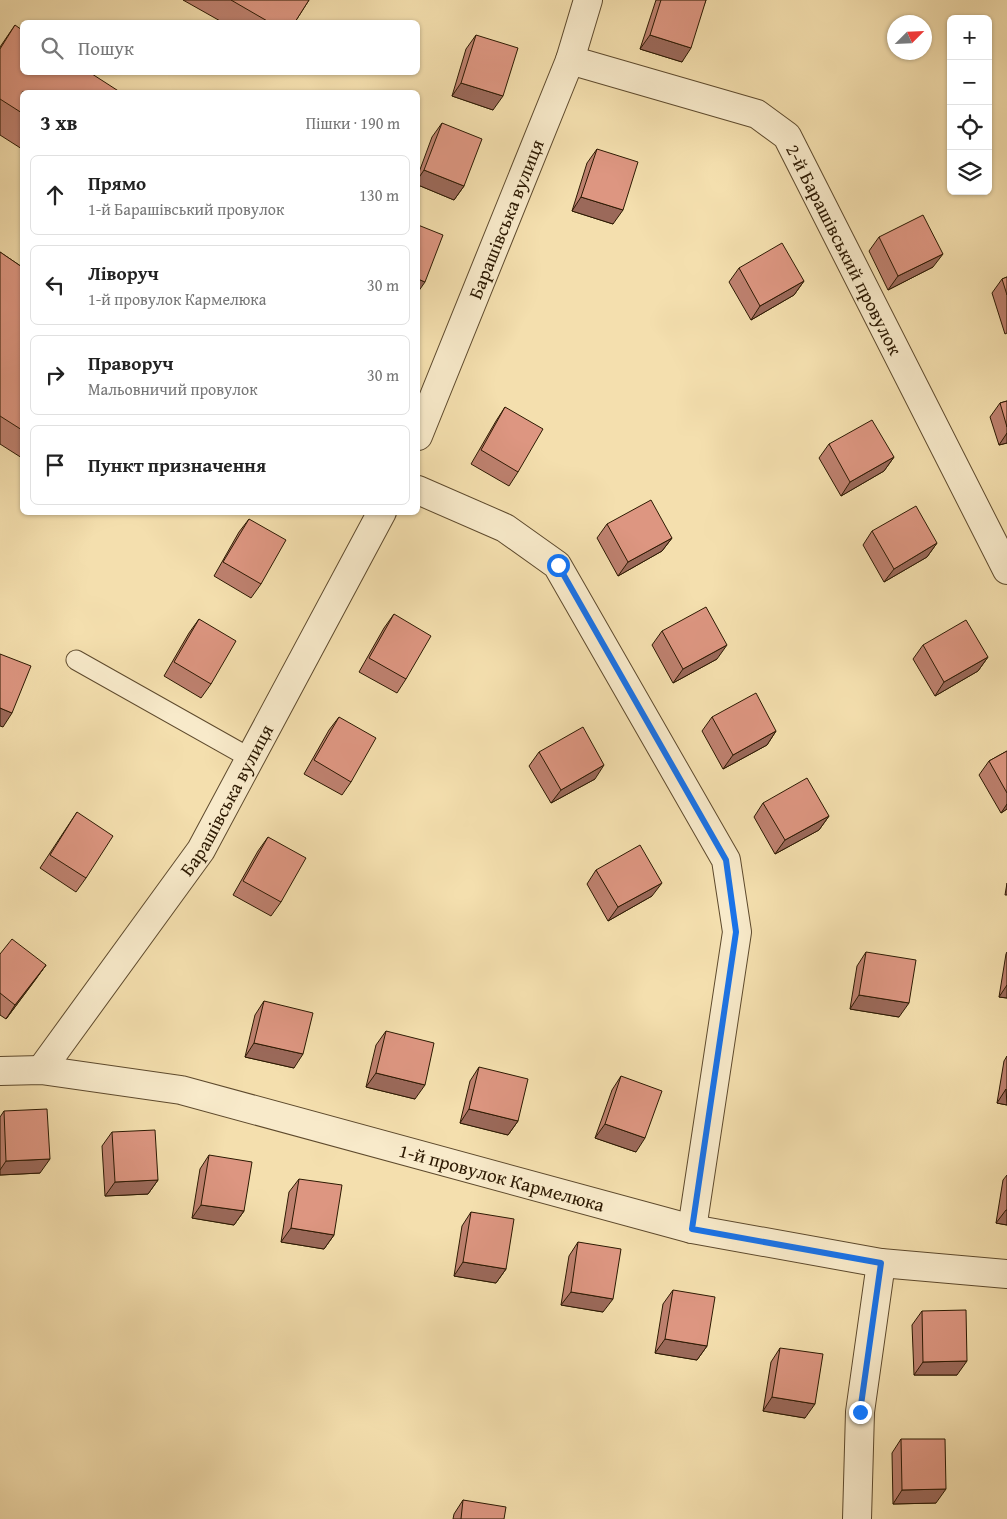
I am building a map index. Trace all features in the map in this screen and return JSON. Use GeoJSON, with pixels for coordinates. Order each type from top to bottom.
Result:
{"type":"FeatureCollection","features":[{"type":"Feature","properties":{"kind":"street","name":"Барашівська вулиця"},"geometry":{"type":"LineString","coordinates":[[420,431],[570,60],[588,0]]}},
{"type":"Feature","properties":{"kind":"street","name":"2-й Барашівський провулок"},"geometry":{"type":"LineString","coordinates":[[570,60],[757,114],[787,136],[1007,570]]}},
{"type":"Feature","properties":{"kind":"street"},"geometry":{"type":"LineString","coordinates":[[420,491],[505,528],[558,565],[726,860],[736,932],[692,1229]]}},
{"type":"Feature","properties":{"kind":"street","name":"Барашівська вулиця"},"geometry":{"type":"LineString","coordinates":[[41,1070],[201,850],[380,515]]}},
{"type":"Feature","properties":{"kind":"street","name":"1-й провулок Кармелюка"},"geometry":{"type":"LineString","coordinates":[[0,1071],[41,1070],[182,1090],[692,1229],[881,1263],[1007,1274]]}},
{"type":"Feature","properties":{"kind":"street"},"geometry":{"type":"LineString","coordinates":[[857,1519],[860,1412],[881,1263]]}},
{"type":"Feature","properties":{"kind":"lane"},"geometry":{"type":"LineString","coordinates":[[76,660],[250,758]]}},
{"type":"Feature","properties":{"kind":"building"},"geometry":{"type":"Polygon","coordinates":[[[231,0],[309,0],[296,20],[266,20],[231,0]]]}},
{"type":"Feature","properties":{"kind":"building"},"geometry":{"type":"Polygon","coordinates":[[[661,0],[706,0],[691,48],[650,35],[661,0]]]}},
{"type":"Feature","properties":{"kind":"building"},"geometry":{"type":"Polygon","coordinates":[[[15,25],[20,29],[20,75],[94,75],[117,90],[20,90],[20,112],[0,99],[0,49],[15,25]]]}},
{"type":"Feature","properties":{"kind":"building"},"geometry":{"type":"Polygon","coordinates":[[[476,35],[518,48],[503,96],[461,83],[476,35]]]}},
{"type":"Feature","properties":{"kind":"building"},"geometry":{"type":"Polygon","coordinates":[[[442,123],[482,139],[464,186],[424,170],[442,123]]]}},
{"type":"Feature","properties":{"kind":"building"},"geometry":{"type":"Polygon","coordinates":[[[597,149],[638,162],[623,210],[581,197],[597,149]]]}},
{"type":"Feature","properties":{"kind":"building"},"geometry":{"type":"Polygon","coordinates":[[[923,215],[943,254],[898,276],[879,237],[923,215]]]}},
{"type":"Feature","properties":{"kind":"building"},"geometry":{"type":"Polygon","coordinates":[[[420,226],[443,235],[425,282],[420,280],[420,226]]]}},
{"type":"Feature","properties":{"kind":"building"},"geometry":{"type":"Polygon","coordinates":[[[782,243],[804,281],[760,306],[739,268],[782,243]]]}},
{"type":"Feature","properties":{"kind":"building"},"geometry":{"type":"Polygon","coordinates":[[[0,252],[20,266],[20,429],[0,416],[0,252]]]}},
{"type":"Feature","properties":{"kind":"building"},"geometry":{"type":"Polygon","coordinates":[[[1007,277],[1007,295],[1002,279],[1007,277]]]}},
{"type":"Feature","properties":{"kind":"building"},"geometry":{"type":"Polygon","coordinates":[[[1007,401],[1007,427],[1000,403],[1007,401]]]}},
{"type":"Feature","properties":{"kind":"building"},"geometry":{"type":"Polygon","coordinates":[[[505,407],[543,429],[518,472],[481,450],[505,407]]]}},
{"type":"Feature","properties":{"kind":"building"},"geometry":{"type":"Polygon","coordinates":[[[872,420],[894,457],[850,482],[829,444],[872,420]]]}},
{"type":"Feature","properties":{"kind":"building"},"geometry":{"type":"Polygon","coordinates":[[[651,500],[672,538],[628,562],[607,524],[651,500]]]}},
{"type":"Feature","properties":{"kind":"building"},"geometry":{"type":"Polygon","coordinates":[[[916,506],[937,543],[894,569],[872,531],[916,506]]]}},
{"type":"Feature","properties":{"kind":"building"},"geometry":{"type":"Polygon","coordinates":[[[249,519],[286,540],[261,584],[223,562],[249,519]]]}},
{"type":"Feature","properties":{"kind":"building"},"geometry":{"type":"Polygon","coordinates":[[[706,607],[727,645],[683,669],[662,631],[706,607]]]}},
{"type":"Feature","properties":{"kind":"building"},"geometry":{"type":"Polygon","coordinates":[[[394,614],[431,636],[406,679],[369,658],[394,614]]]}},
{"type":"Feature","properties":{"kind":"building"},"geometry":{"type":"Polygon","coordinates":[[[199,619],[236,641],[211,684],[174,662],[199,619]]]}},
{"type":"Feature","properties":{"kind":"building"},"geometry":{"type":"Polygon","coordinates":[[[966,620],[988,657],[944,682],[923,645],[966,620]]]}},
{"type":"Feature","properties":{"kind":"building"},"geometry":{"type":"Polygon","coordinates":[[[0,654],[31,666],[12,713],[0,708],[0,654]]]}},
{"type":"Feature","properties":{"kind":"building"},"geometry":{"type":"Polygon","coordinates":[[[756,693],[776,731],[733,755],[712,717],[756,693]]]}},
{"type":"Feature","properties":{"kind":"building"},"geometry":{"type":"Polygon","coordinates":[[[339,717],[376,738],[351,782],[314,760],[339,717]]]}},
{"type":"Feature","properties":{"kind":"building"},"geometry":{"type":"Polygon","coordinates":[[[583,727],[604,765],[561,790],[539,752],[583,727]]]}},
{"type":"Feature","properties":{"kind":"building"},"geometry":{"type":"Polygon","coordinates":[[[1007,751],[1007,793],[989,761],[1007,751]]]}},
{"type":"Feature","properties":{"kind":"building"},"geometry":{"type":"Polygon","coordinates":[[[807,778],[829,816],[785,840],[763,803],[807,778]]]}},
{"type":"Feature","properties":{"kind":"building"},"geometry":{"type":"Polygon","coordinates":[[[77,812],[113,836],[86,878],[50,855],[77,812]]]}},
{"type":"Feature","properties":{"kind":"building"},"geometry":{"type":"Polygon","coordinates":[[[268,837],[306,858],[281,902],[243,881],[268,837]]]}},
{"type":"Feature","properties":{"kind":"building"},"geometry":{"type":"Polygon","coordinates":[[[640,845],[662,883],[618,907],[596,870],[640,845]]]}},
{"type":"Feature","properties":{"kind":"building"},"geometry":{"type":"Polygon","coordinates":[[[12,939],[46,965],[15,1005],[0,993],[0,954],[12,939]]]}},
{"type":"Feature","properties":{"kind":"building"},"geometry":{"type":"Polygon","coordinates":[[[866,952],[916,960],[909,1003],[859,995],[866,952]]]}},
{"type":"Feature","properties":{"kind":"building"},"geometry":{"type":"Polygon","coordinates":[[[264,1001],[313,1013],[303,1054],[254,1043],[264,1001]]]}},
{"type":"Feature","properties":{"kind":"building"},"geometry":{"type":"Polygon","coordinates":[[[386,1031],[434,1043],[425,1085],[376,1073],[386,1031]]]}},
{"type":"Feature","properties":{"kind":"building"},"geometry":{"type":"Polygon","coordinates":[[[479,1067],[528,1079],[518,1121],[469,1109],[479,1067]]]}},
{"type":"Feature","properties":{"kind":"building"},"geometry":{"type":"Polygon","coordinates":[[[621,1076],[662,1091],[645,1138],[605,1124],[621,1076]]]}},
{"type":"Feature","properties":{"kind":"building"},"geometry":{"type":"Polygon","coordinates":[[[47,1109],[50,1159],[6,1161],[4,1111],[47,1109]]]}},
{"type":"Feature","properties":{"kind":"building"},"geometry":{"type":"Polygon","coordinates":[[[155,1130],[158,1180],[115,1182],[112,1132],[155,1130]]]}},
{"type":"Feature","properties":{"kind":"building"},"geometry":{"type":"Polygon","coordinates":[[[209,1155],[252,1162],[244,1211],[201,1205],[209,1155]]]}},
{"type":"Feature","properties":{"kind":"building"},"geometry":{"type":"Polygon","coordinates":[[[299,1179],[342,1185],[334,1235],[291,1228],[299,1179]]]}},
{"type":"Feature","properties":{"kind":"building"},"geometry":{"type":"Polygon","coordinates":[[[471,1212],[514,1219],[506,1269],[463,1262],[471,1212]]]}},
{"type":"Feature","properties":{"kind":"building"},"geometry":{"type":"Polygon","coordinates":[[[578,1242],[621,1249],[613,1299],[571,1292],[578,1242]]]}},
{"type":"Feature","properties":{"kind":"building"},"geometry":{"type":"Polygon","coordinates":[[[673,1290],[715,1297],[707,1346],[665,1339],[673,1290]]]}},
{"type":"Feature","properties":{"kind":"building"},"geometry":{"type":"Polygon","coordinates":[[[966,1310],[967,1361],[923,1362],[922,1311],[966,1310]]]}},
{"type":"Feature","properties":{"kind":"building"},"geometry":{"type":"Polygon","coordinates":[[[780,1348],[823,1354],[815,1404],[772,1397],[780,1348]]]}},
{"type":"Feature","properties":{"kind":"building"},"geometry":{"type":"Polygon","coordinates":[[[901,1439],[945,1439],[946,1489],[902,1490],[901,1439]]]}},
{"type":"Feature","properties":{"kind":"building"},"geometry":{"type":"Polygon","coordinates":[[[463,1500],[506,1507],[504,1519],[461,1519],[463,1500]]]}},
{"type":"Feature","properties":{"kind":"route"},"geometry":{"type":"LineString","coordinates":[[558,565],[726,860],[736,932],[692,1229],[881,1263],[860,1412]]}}]}
